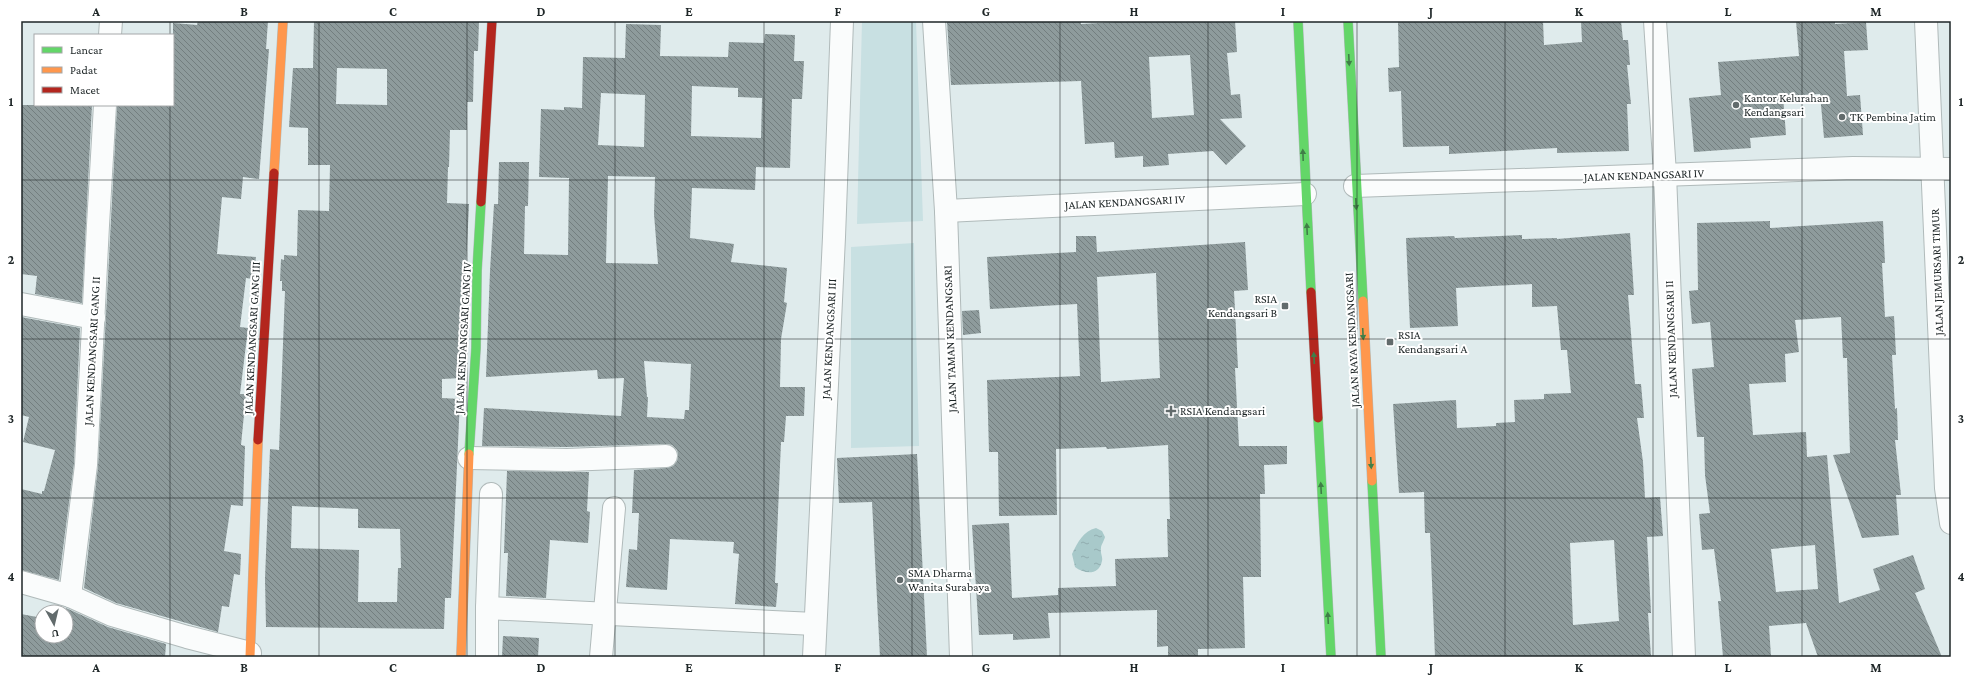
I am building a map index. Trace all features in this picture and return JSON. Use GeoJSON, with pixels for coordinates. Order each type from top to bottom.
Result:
{"type":"FeatureCollection","features":[{"type":"Feature","properties":{"kind":"main road","name":"JALAN KENDANGSARI GANG III"},"geometry":{"type":"LineString","coordinates":[[250,655],[257,453],[283,21]]}},
{"type":"Feature","properties":{"kind":"main road","name":"JALAN KENDANGSARI GANG IV"},"geometry":{"type":"LineString","coordinates":[[461,657],[469,458],[476,348],[477,271],[492,21]]}},
{"type":"Feature","properties":{"kind":"main road"},"geometry":{"type":"LineString","coordinates":[[1298,21],[1305,194],[1331,657]]}},
{"type":"Feature","properties":{"kind":"main road","name":"JALAN RAYA KENDANGSARI"},"geometry":{"type":"LineString","coordinates":[[1348,21],[1355,186],[1381,657]]}},
{"type":"Feature","properties":{"kind":"street"},"geometry":{"type":"LineString","coordinates":[[110,34],[111,21]]}},
{"type":"Feature","properties":{"kind":"street","name":"JALAN KENDANGSARI III"},"geometry":{"type":"LineString","coordinates":[[814,657],[834,244],[842,21]]}},
{"type":"Feature","properties":{"kind":"street","name":"JALAN TAMAN KENDANGSARI"},"geometry":{"type":"LineString","coordinates":[[934,21],[946,210],[961,657]]}},
{"type":"Feature","properties":{"kind":"street","name":"JALAN KENDANGSARI II"},"geometry":{"type":"LineString","coordinates":[[1655,21],[1665,174],[1684,657]]}},
{"type":"Feature","properties":{"kind":"street","name":"JALAN JEMURSARI TIMUR"},"geometry":{"type":"LineString","coordinates":[[1926,21],[1942,168],[1946,345],[1946,488],[1951,523]]}},
{"type":"Feature","properties":{"kind":"street","name":"JALAN KENDANGSARI GANG II"},"geometry":{"type":"LineString","coordinates":[[70,596],[86,465],[105,106]]}},
{"type":"Feature","properties":{"kind":"street","name":"JALAN KENDANGSARI IV"},"geometry":{"type":"LineString","coordinates":[[1355,186],[1853,168],[1942,168]]}},
{"type":"Feature","properties":{"kind":"street","name":"JALAN KENDANGSARI IV"},"geometry":{"type":"LineString","coordinates":[[946,210],[1305,194]]}},
{"type":"Feature","properties":{"kind":"street"},"geometry":{"type":"LineString","coordinates":[[21,304],[94,318]]}},
{"type":"Feature","properties":{"kind":"street"},"geometry":{"type":"LineString","coordinates":[[469,458],[567,460],[666,456]]}},
{"type":"Feature","properties":{"kind":"street"},"geometry":{"type":"LineString","coordinates":[[487,657],[487,608],[491,494]]}},
{"type":"Feature","properties":{"kind":"street"},"geometry":{"type":"LineString","coordinates":[[601,657],[603,614],[614,508]]}},
{"type":"Feature","properties":{"kind":"street"},"geometry":{"type":"LineString","coordinates":[[21,582],[70,596],[112,615],[250,655]]}},
{"type":"Feature","properties":{"kind":"street"},"geometry":{"type":"LineString","coordinates":[[487,608],[816,624]]}},
{"type":"Feature","properties":{"kind":"shaded area"},"geometry":{"type":"Polygon","coordinates":[[[862,21],[916,21],[923,221],[857,224],[862,21]]]}},
{"type":"Feature","properties":{"kind":"shaded area"},"geometry":{"type":"Polygon","coordinates":[[[914,243],[919,446],[851,448],[851,247],[914,243]]]}},
{"type":"Feature","properties":{"kind":"water"},"geometry":{"type":"Polygon","coordinates":[[[1096,528],[1102,531],[1105,537],[1101,547],[1102,561],[1098,569],[1095,571],[1083,571],[1075,567],[1072,554],[1084,534],[1091,529],[1096,528]]]}},
{"type":"Feature","properties":{"kind":"building"},"geometry":{"type":"Polygon","coordinates":[[[198,21],[268,21],[266,49],[269,49],[259,179],[243,177],[241,199],[222,197],[217,254],[256,257],[253,279],[246,278],[240,327],[248,328],[240,394],[246,394],[241,445],[245,446],[243,506],[231,505],[224,551],[241,554],[240,575],[234,574],[229,607],[222,606],[218,632],[116,603],[84,588],[98,466],[117,106],[174,106],[173,23],[197,25],[198,21]]]}},
{"type":"Feature","properties":{"kind":"building"},"geometry":{"type":"Polygon","coordinates":[[[314,21],[479,21],[478,51],[474,51],[473,102],[467,102],[467,130],[450,130],[447,203],[469,204],[461,378],[442,379],[442,398],[460,399],[451,598],[445,598],[444,629],[266,627],[265,579],[270,449],[279,450],[285,291],[282,291],[282,281],[280,281],[281,259],[284,260],[284,255],[297,256],[298,210],[329,211],[330,165],[308,165],[308,128],[289,127],[293,68],[313,68],[314,21]],[[337,68],[336,104],[387,105],[387,69],[337,68]],[[292,506],[291,548],[359,550],[358,602],[397,602],[398,568],[401,568],[400,529],[358,528],[358,509],[292,506]]]}},
{"type":"Feature","properties":{"kind":"building"},"geometry":{"type":"Polygon","coordinates":[[[947,21],[1081,21],[1081,24],[1135,21],[1235,21],[1237,52],[1227,53],[1231,95],[1240,94],[1242,118],[1220,119],[1246,146],[1226,165],[1213,151],[1168,154],[1169,165],[1143,167],[1143,156],[1115,158],[1114,142],[1085,144],[1081,81],[951,85],[947,21]],[[1190,55],[1149,57],[1152,118],[1194,115],[1190,55]]]}},
{"type":"Feature","properties":{"kind":"building"},"geometry":{"type":"Polygon","coordinates":[[[1398,21],[1543,21],[1544,45],[1582,42],[1581,21],[1621,21],[1623,40],[1628,40],[1630,65],[1627,65],[1631,104],[1627,104],[1629,151],[1557,153],[1557,148],[1449,154],[1449,146],[1403,147],[1401,91],[1389,92],[1388,68],[1399,67],[1398,21]]]}},
{"type":"Feature","properties":{"kind":"building"},"geometry":{"type":"Polygon","coordinates":[[[1796,21],[1835,21],[1835,24],[1866,22],[1868,50],[1844,51],[1847,96],[1860,95],[1863,135],[1824,138],[1820,94],[1783,96],[1786,135],[1750,138],[1751,148],[1694,152],[1689,98],[1721,95],[1718,62],[1799,56],[1796,21]]]}},
{"type":"Feature","properties":{"kind":"building"},"geometry":{"type":"Polygon","coordinates":[[[626,24],[661,25],[660,56],[728,57],[729,42],[764,43],[765,34],[795,35],[794,61],[804,61],[802,99],[792,99],[790,168],[756,167],[755,190],[692,188],[690,238],[734,244],[731,262],[787,268],[784,302],[787,303],[781,339],[780,387],[805,387],[804,416],[786,416],[784,442],[781,442],[775,583],[778,583],[776,607],[735,604],[739,554],[733,553],[734,542],[670,539],[667,590],[626,587],[629,549],[637,550],[639,513],[632,513],[634,470],[666,468],[673,466],[677,461],[678,455],[677,450],[672,445],[567,447],[482,446],[484,408],[621,416],[624,378],[598,379],[597,370],[486,377],[494,204],[498,204],[499,162],[529,162],[528,206],[525,206],[524,254],[568,255],[569,178],[539,177],[541,109],[564,110],[564,107],[582,108],[583,57],[625,58],[626,24]],[[692,86],[691,136],[761,138],[762,98],[738,97],[738,88],[692,86]],[[601,93],[598,145],[644,147],[645,95],[601,93]],[[608,176],[606,263],[658,264],[654,214],[655,177],[608,176]],[[644,361],[647,417],[684,419],[685,410],[689,410],[691,364],[644,361]]]}},
{"type":"Feature","properties":{"kind":"building"},"geometry":{"type":"Polygon","coordinates":[[[21,105],[92,106],[82,303],[35,294],[37,276],[21,274],[21,105]]]}},
{"type":"Feature","properties":{"kind":"building"},"geometry":{"type":"Polygon","coordinates":[[[1770,221],[1770,228],[1883,221],[1885,263],[1882,263],[1885,317],[1894,316],[1896,355],[1892,355],[1895,409],[1897,408],[1898,440],[1895,440],[1901,495],[1896,495],[1899,535],[1862,538],[1833,455],[1850,453],[1847,358],[1843,358],[1841,317],[1795,320],[1799,352],[1785,354],[1786,382],[1749,384],[1753,435],[1806,432],[1807,457],[1827,455],[1839,603],[1880,590],[1873,569],[1913,555],[1925,589],[1915,593],[1942,657],[1818,657],[1806,623],[1769,626],[1771,657],[1723,657],[1718,601],[1721,601],[1714,549],[1702,550],[1699,514],[1710,513],[1705,475],[1704,437],[1697,437],[1692,369],[1714,367],[1710,322],[1692,324],[1689,291],[1698,290],[1697,223],[1770,221]],[[1815,545],[1771,549],[1776,592],[1818,589],[1815,545]]]}},
{"type":"Feature","properties":{"kind":"building"},"geometry":{"type":"Polygon","coordinates":[[[1630,233],[1634,295],[1628,295],[1635,384],[1641,384],[1644,418],[1637,418],[1643,462],[1645,498],[1660,497],[1663,536],[1647,537],[1651,613],[1648,613],[1651,657],[1435,657],[1430,533],[1425,533],[1424,492],[1399,493],[1393,404],[1456,400],[1457,428],[1496,426],[1496,423],[1515,422],[1514,400],[1544,399],[1544,394],[1571,393],[1567,350],[1561,350],[1557,306],[1532,307],[1532,284],[1456,288],[1458,326],[1410,328],[1406,238],[1454,236],[1455,238],[1522,235],[1522,239],[1557,239],[1630,233]],[[1614,540],[1570,543],[1573,625],[1619,621],[1614,540]]]}},
{"type":"Feature","properties":{"kind":"building"},"geometry":{"type":"Polygon","coordinates":[[[1076,236],[1096,236],[1097,252],[1245,242],[1248,290],[1234,291],[1238,368],[1235,368],[1239,446],[1287,446],[1287,464],[1264,465],[1265,494],[1260,494],[1261,577],[1243,577],[1245,648],[1198,649],[1198,657],[1168,657],[1168,646],[1157,647],[1157,610],[1048,613],[1050,638],[1013,640],[1013,634],[979,635],[972,525],[1009,523],[1012,598],[1058,595],[1058,588],[1116,586],[1115,559],[1168,557],[1167,519],[1170,519],[1168,445],[1107,449],[1106,447],[1056,449],[1057,515],[999,516],[998,452],[989,452],[987,380],[1080,376],[1077,304],[990,309],[987,257],[1076,252],[1076,236]],[[1156,273],[1097,277],[1101,382],[1160,378],[1156,273]]]}},
{"type":"Feature","properties":{"kind":"building"},"geometry":{"type":"Polygon","coordinates":[[[979,310],[981,333],[963,335],[962,311],[979,310]]]}},
{"type":"Feature","properties":{"kind":"building"},"geometry":{"type":"Polygon","coordinates":[[[21,317],[80,328],[74,464],[59,580],[21,570],[21,489],[42,494],[55,450],[23,442],[29,417],[21,415],[21,317]]]}},
{"type":"Feature","properties":{"kind":"building","name":"SMA Dharma Wanita Surabaya"},"geometry":{"type":"Polygon","coordinates":[[[917,454],[927,657],[880,657],[872,502],[839,503],[837,458],[917,454]]]}},
{"type":"Feature","properties":{"kind":"building"},"geometry":{"type":"Polygon","coordinates":[[[507,471],[589,472],[587,511],[590,512],[588,543],[550,540],[546,598],[506,596],[508,553],[504,553],[507,471]]]}},
{"type":"Feature","properties":{"kind":"building"},"geometry":{"type":"Polygon","coordinates":[[[74,612],[108,627],[166,644],[165,657],[21,657],[21,614],[34,616],[34,644],[74,644],[74,612]]]}},
{"type":"Feature","properties":{"kind":"building"},"geometry":{"type":"Polygon","coordinates":[[[503,636],[539,638],[538,657],[502,657],[503,636]]]}},
{"type":"Feature","properties":{"kind":"traffic: fast"},"geometry":{"type":"LineString","coordinates":[[1298,21],[1311,292]]}},
{"type":"Feature","properties":{"kind":"traffic: fast"},"geometry":{"type":"LineString","coordinates":[[1348,21],[1363,301]]}},
{"type":"Feature","properties":{"kind":"traffic: fast"},"geometry":{"type":"LineString","coordinates":[[469,454],[476,348],[477,271],[481,202]]}},
{"type":"Feature","properties":{"kind":"traffic: fast"},"geometry":{"type":"LineString","coordinates":[[1318,418],[1331,657]]}},
{"type":"Feature","properties":{"kind":"traffic: fast"},"geometry":{"type":"LineString","coordinates":[[1372,481],[1381,657]]}},
{"type":"Feature","properties":{"kind":"traffic: slow"},"geometry":{"type":"LineString","coordinates":[[274,173],[283,21]]}},
{"type":"Feature","properties":{"kind":"traffic: slow"},"geometry":{"type":"LineString","coordinates":[[1363,301],[1372,481]]}},
{"type":"Feature","properties":{"kind":"traffic: slow"},"geometry":{"type":"LineString","coordinates":[[250,657],[258,440]]}},
{"type":"Feature","properties":{"kind":"traffic: slow"},"geometry":{"type":"LineString","coordinates":[[461,657],[469,454]]}},
{"type":"Feature","properties":{"kind":"traffic: jam"},"geometry":{"type":"LineString","coordinates":[[481,202],[492,21]]}},
{"type":"Feature","properties":{"kind":"traffic: jam"},"geometry":{"type":"LineString","coordinates":[[258,440],[274,173]]}},
{"type":"Feature","properties":{"kind":"traffic: jam"},"geometry":{"type":"LineString","coordinates":[[1311,292],[1318,418]]}},
{"type":"Feature","properties":{"kind":"place","name":"Kantor Kelurahan Kendangsari"},"geometry":{"type":"Point","coordinates":[1736,105]}},
{"type":"Feature","properties":{"kind":"place","name":"TK Pembina Jatim"},"geometry":{"type":"Point","coordinates":[1842,117]}},
{"type":"Feature","properties":{"kind":"place","name":"RSIA Kendangsari B"},"geometry":{"type":"Point","coordinates":[1285,306]}},
{"type":"Feature","properties":{"kind":"place","name":"RSIA Kendangsari A"},"geometry":{"type":"Point","coordinates":[1390,342]}},
{"type":"Feature","properties":{"kind":"place","name":"RSIA Kendangsari"},"geometry":{"type":"Point","coordinates":[1171,411]}},
{"type":"Feature","properties":{"kind":"place","name":"SMA Dharma Wanita Surabaya"},"geometry":{"type":"Point","coordinates":[900,580]}}]}
